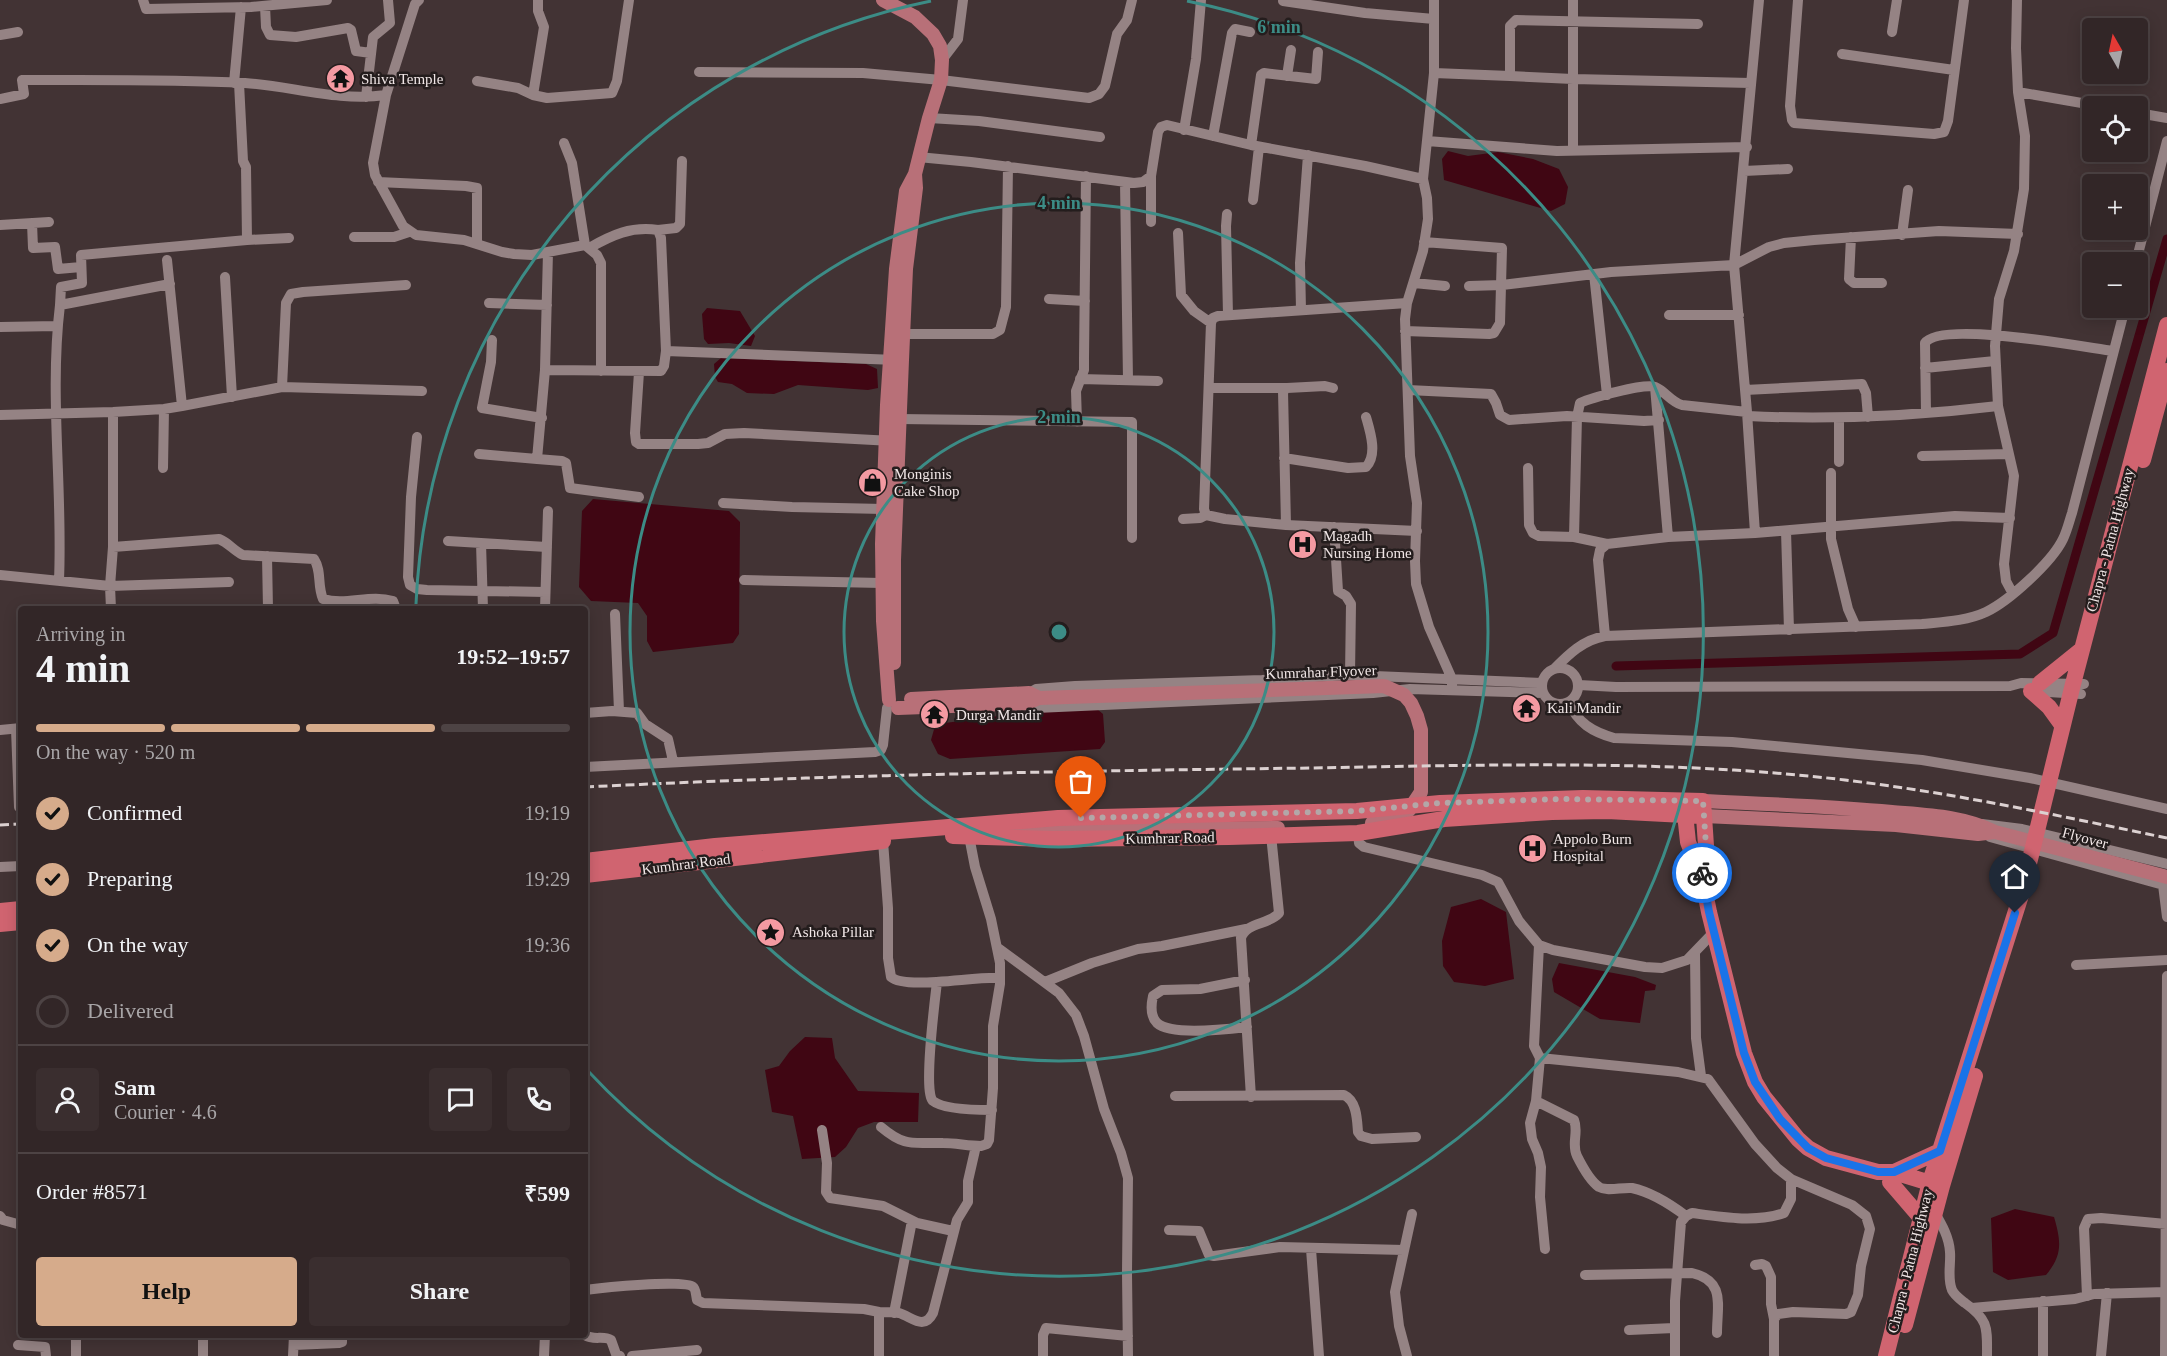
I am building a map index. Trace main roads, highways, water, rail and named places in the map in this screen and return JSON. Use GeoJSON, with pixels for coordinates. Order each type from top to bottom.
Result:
{"type":"FeatureCollection","features":[{"type":"Feature","properties":{"kind":"highway","name":"Chapra - Patna Highway"},"geometry":{"type":"LineString","coordinates":[[2059,757],[2062,725],[2077,689],[2082,650],[2167,325]]}},
{"type":"Feature","properties":{"kind":"highway","name":"Chapra - Patna Highway"},"geometry":{"type":"LineString","coordinates":[[2059,757],[2167,371]]}},
{"type":"Feature","properties":{"kind":"highway"},"geometry":{"type":"LineString","coordinates":[[2062,725],[2036,687],[2082,650]]}},
{"type":"Feature","properties":{"kind":"highway"},"geometry":{"type":"LineString","coordinates":[[2026,893],[2059,757]]}},
{"type":"Feature","properties":{"kind":"highway","name":"Kumhrar Road"},"geometry":{"type":"LineString","coordinates":[[589,868],[883,841],[969,836],[1058,818],[1357,811],[1433,804],[1583,798],[1684,808]]}},
{"type":"Feature","properties":{"kind":"highway"},"geometry":{"type":"LineString","coordinates":[[1428,822],[1433,804]]}},
{"type":"Feature","properties":{"kind":"highway"},"geometry":{"type":"LineString","coordinates":[[1684,808],[1688,842],[1702,877],[1744,1053],[1755,1082],[1764,1097],[1780,1119],[1808,1148],[1826,1158],[1935,1189]]}},
{"type":"Feature","properties":{"kind":"highway"},"geometry":{"type":"LineString","coordinates":[[1702,877],[1706,846],[1703,808]]}},
{"type":"Feature","properties":{"kind":"highway","name":"Kumhrar Road"},"geometry":{"type":"LineString","coordinates":[[589,868],[715,846],[870,832],[994,831],[1271,835],[1358,833],[1428,822],[1552,812],[1703,808]]}},
{"type":"Feature","properties":{"kind":"highway","name":"Chapra - Patna Highway"},"geometry":{"type":"LineString","coordinates":[[1935,1189],[1940,1151],[2026,893]]}},
{"type":"Feature","properties":{"kind":"highway","name":"Chapra - Patna Highway"},"geometry":{"type":"LineString","coordinates":[[1886,1356],[2026,893]]}},
{"type":"Feature","properties":{"kind":"highway"},"geometry":{"type":"LineString","coordinates":[[0,911],[18,909]]}},
{"type":"Feature","properties":{"kind":"highway"},"geometry":{"type":"LineString","coordinates":[[0,924],[18,922]]}},
{"type":"Feature","properties":{"kind":"highway"},"geometry":{"type":"LineString","coordinates":[[1887,1175],[1940,1151]]}},
{"type":"Feature","properties":{"kind":"highway"},"geometry":{"type":"LineString","coordinates":[[1887,1175],[1928,1215]]}},
{"type":"Feature","properties":{"kind":"highway","name":"Chapra - Patna Highway"},"geometry":{"type":"LineString","coordinates":[[1897,1356],[1928,1215]]}},
{"type":"Feature","properties":{"kind":"main road"},"geometry":{"type":"LineString","coordinates":[[884,0],[915,17],[933,34],[940,46],[942,60],[941,80],[915,174],[916,188],[906,269],[903,334],[896,360],[899,419],[892,441],[884,509],[883,621],[893,703]]}},
{"type":"Feature","properties":{"kind":"main road"},"geometry":{"type":"LineString","coordinates":[[893,703],[892,441],[896,360],[896,268],[906,191],[915,174]]}},
{"type":"Feature","properties":{"kind":"main road","name":"Kumrahar Flyover"},"geometry":{"type":"LineString","coordinates":[[893,703],[1384,686],[1404,695],[1411,703],[1421,730],[1421,792],[1409,810],[1386,821],[1351,826],[994,831]]}},
{"type":"Feature","properties":{"kind":"main road","name":"Flyover"},"geometry":{"type":"LineString","coordinates":[[1703,808],[1923,827],[1978,829],[2055,847],[2166,882]]}},
{"type":"Feature","properties":{"kind":"waterway"},"geometry":{"type":"LineString","coordinates":[[1616,666],[2020,654],[2053,633],[2167,239]]}},
{"type":"Feature","properties":{"kind":"railway"},"geometry":{"type":"LineString","coordinates":[[588,787],[766,779],[1039,772],[1512,765],[1645,766],[1779,773],[1886,785],[2167,838]]}},
{"type":"Feature","properties":{"kind":"railway"},"geometry":{"type":"LineString","coordinates":[[0,825],[18,824]]}},
{"type":"Feature","properties":{"kind":"place","name":"Shiva Temple"},"geometry":{"type":"Point","coordinates":[340,79]}},
{"type":"Feature","properties":{"kind":"place","name":"Monginis Cake Shop"},"geometry":{"type":"Point","coordinates":[873,483]}},
{"type":"Feature","properties":{"kind":"place","name":"Magadh Nursing Home"},"geometry":{"type":"Point","coordinates":[1302,545]}},
{"type":"Feature","properties":{"kind":"place","name":"Kali Mandir"},"geometry":{"type":"Point","coordinates":[1526,708]}},
{"type":"Feature","properties":{"kind":"place","name":"Durga Mandir"},"geometry":{"type":"Point","coordinates":[935,715]}},
{"type":"Feature","properties":{"kind":"place","name":"Appolo Burn Hospital"},"geometry":{"type":"Point","coordinates":[1532,848]}},
{"type":"Feature","properties":{"kind":"place","name":"Ashoka Pillar"},"geometry":{"type":"Point","coordinates":[771,932]}}]}
